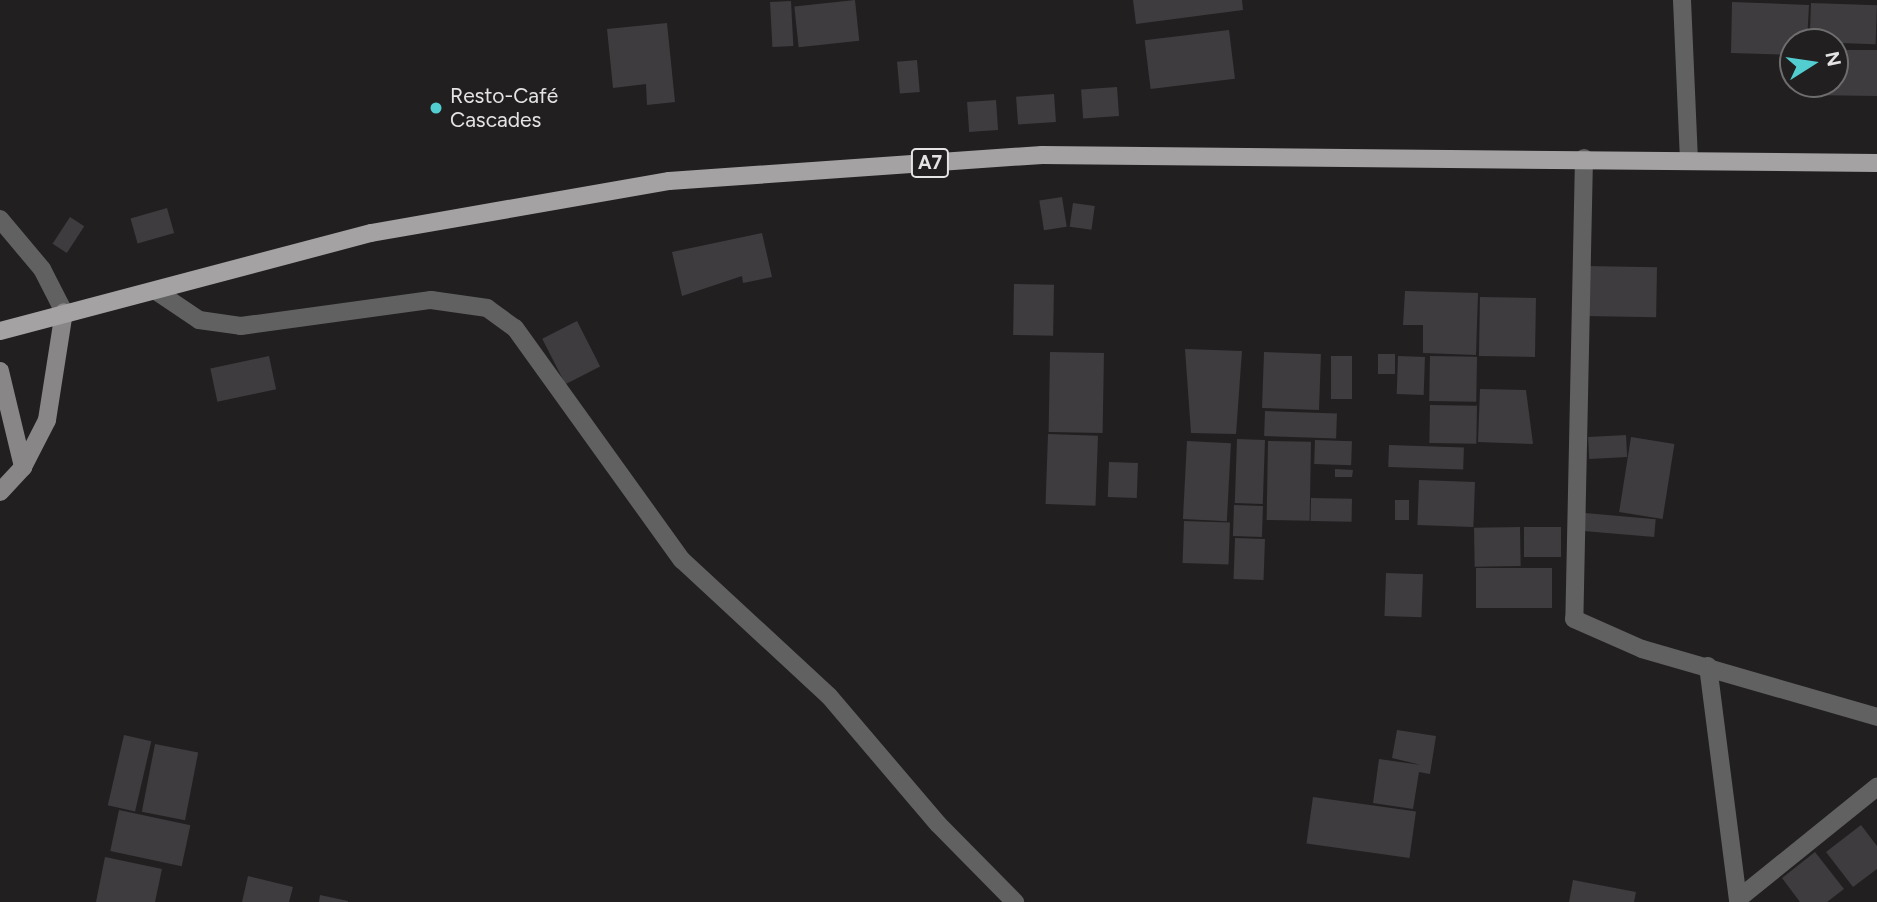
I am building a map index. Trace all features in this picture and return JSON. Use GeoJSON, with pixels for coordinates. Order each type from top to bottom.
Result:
{"type":"FeatureCollection","features":[{"type":"Feature","properties":{"kind":"main road","name":"A7"},"geometry":{"type":"LineString","coordinates":[[0,331],[371,233],[669,181],[1042,155],[1584,158],[1877,163]]}},
{"type":"Feature","properties":{"kind":"main road"},"geometry":{"type":"LineString","coordinates":[[0,492],[23,467],[47,420],[64,312]]}},
{"type":"Feature","properties":{"kind":"main road"},"geometry":{"type":"LineString","coordinates":[[0,371],[23,467]]}},
{"type":"Feature","properties":{"kind":"street"},"geometry":{"type":"LineString","coordinates":[[1682,0],[1689,160]]}},
{"type":"Feature","properties":{"kind":"street"},"geometry":{"type":"LineString","coordinates":[[1584,158],[1574,619],[1642,649],[1877,717]]}},
{"type":"Feature","properties":{"kind":"street"},"geometry":{"type":"LineString","coordinates":[[0,219],[42,269],[64,312]]}},
{"type":"Feature","properties":{"kind":"street"},"geometry":{"type":"LineString","coordinates":[[156,291],[200,320],[241,326],[431,300],[488,308],[515,328],[682,560],[829,695],[938,824],[1015,902]]}},
{"type":"Feature","properties":{"kind":"street"},"geometry":{"type":"LineString","coordinates":[[1708,666],[1738,899],[1877,787]]}},
{"type":"Feature","properties":{"kind":"building"},"geometry":{"type":"Polygon","coordinates":[[[855,0],[859,41],[799,47],[794,6],[855,0]]]}},
{"type":"Feature","properties":{"kind":"building"},"geometry":{"type":"Polygon","coordinates":[[[1133,0],[1242,0],[1243,10],[1136,24],[1133,0]]]}},
{"type":"Feature","properties":{"kind":"building"},"geometry":{"type":"Polygon","coordinates":[[[791,1],[793,46],[772,47],[770,2],[791,1]]]}},
{"type":"Feature","properties":{"kind":"building"},"geometry":{"type":"Polygon","coordinates":[[[1732,2],[1809,5],[1808,28],[1779,28],[1779,55],[1731,53],[1732,2]]]}},
{"type":"Feature","properties":{"kind":"building"},"geometry":{"type":"Polygon","coordinates":[[[1811,3],[1877,5],[1876,44],[1849,43],[1849,28],[1810,28],[1811,3]]]}},
{"type":"Feature","properties":{"kind":"building"},"geometry":{"type":"Polygon","coordinates":[[[667,23],[675,102],[647,105],[646,84],[613,88],[607,29],[667,23]]]}},
{"type":"Feature","properties":{"kind":"building"},"geometry":{"type":"Polygon","coordinates":[[[1229,30],[1235,79],[1151,89],[1145,40],[1229,30]]]}},
{"type":"Feature","properties":{"kind":"building"},"geometry":{"type":"Polygon","coordinates":[[[1849,50],[1877,50],[1877,96],[1849,96],[1849,50]]]}},
{"type":"Feature","properties":{"kind":"building"},"geometry":{"type":"Polygon","coordinates":[[[917,60],[920,92],[900,94],[897,62],[917,60]]]}},
{"type":"Feature","properties":{"kind":"building"},"geometry":{"type":"Polygon","coordinates":[[[1117,87],[1119,116],[1083,118],[1081,90],[1117,87]]]}},
{"type":"Feature","properties":{"kind":"building"},"geometry":{"type":"Polygon","coordinates":[[[1054,94],[1056,122],[1018,125],[1016,97],[1054,94]]]}},
{"type":"Feature","properties":{"kind":"building"},"geometry":{"type":"Polygon","coordinates":[[[996,100],[998,130],[969,132],[967,102],[996,100]]]}},
{"type":"Feature","properties":{"kind":"building"},"geometry":{"type":"Polygon","coordinates":[[[1062,197],[1067,227],[1044,230],[1039,201],[1062,197]]]}},
{"type":"Feature","properties":{"kind":"building"},"geometry":{"type":"Polygon","coordinates":[[[1073,203],[1095,206],[1091,230],[1070,227],[1073,203]]]}},
{"type":"Feature","properties":{"kind":"building"},"geometry":{"type":"Polygon","coordinates":[[[167,208],[174,233],[138,243],[130,218],[167,208]]]}},
{"type":"Feature","properties":{"kind":"building"},"geometry":{"type":"Polygon","coordinates":[[[70,217],[84,226],[67,253],[53,244],[70,217]]]}},
{"type":"Feature","properties":{"kind":"building"},"geometry":{"type":"Polygon","coordinates":[[[762,233],[772,277],[743,283],[742,276],[682,296],[672,252],[762,233]]]}},
{"type":"Feature","properties":{"kind":"building"},"geometry":{"type":"Polygon","coordinates":[[[1586,266],[1657,267],[1656,317],[1585,316],[1586,266]]]}},
{"type":"Feature","properties":{"kind":"building"},"geometry":{"type":"Polygon","coordinates":[[[1014,284],[1054,285],[1053,336],[1013,335],[1014,284]]]}},
{"type":"Feature","properties":{"kind":"building"},"geometry":{"type":"Polygon","coordinates":[[[1405,291],[1478,293],[1476,355],[1423,353],[1423,325],[1403,325],[1405,291]]]}},
{"type":"Feature","properties":{"kind":"building"},"geometry":{"type":"Polygon","coordinates":[[[1480,297],[1536,298],[1535,357],[1479,356],[1480,297]]]}},
{"type":"Feature","properties":{"kind":"building"},"geometry":{"type":"Polygon","coordinates":[[[577,321],[600,366],[565,384],[542,339],[577,321]]]}},
{"type":"Feature","properties":{"kind":"building"},"geometry":{"type":"Polygon","coordinates":[[[1185,349],[1242,351],[1236,434],[1191,433],[1185,349]]]}},
{"type":"Feature","properties":{"kind":"building"},"geometry":{"type":"Polygon","coordinates":[[[1050,352],[1104,353],[1103,433],[1049,432],[1050,352]]]}},
{"type":"Feature","properties":{"kind":"building"},"geometry":{"type":"Polygon","coordinates":[[[1264,352],[1321,354],[1319,410],[1262,408],[1264,352]]]}},
{"type":"Feature","properties":{"kind":"building"},"geometry":{"type":"Polygon","coordinates":[[[1378,354],[1395,354],[1395,374],[1378,374],[1378,354]]]}},
{"type":"Feature","properties":{"kind":"building"},"geometry":{"type":"Polygon","coordinates":[[[269,356],[276,389],[217,402],[210,368],[269,356]]]}},
{"type":"Feature","properties":{"kind":"building"},"geometry":{"type":"Polygon","coordinates":[[[1331,356],[1352,356],[1352,399],[1331,399],[1331,356]]]}},
{"type":"Feature","properties":{"kind":"building"},"geometry":{"type":"Polygon","coordinates":[[[1398,356],[1425,357],[1424,395],[1397,394],[1398,356]]]}},
{"type":"Feature","properties":{"kind":"building"},"geometry":{"type":"Polygon","coordinates":[[[1430,356],[1477,357],[1476,402],[1429,401],[1430,356]]]}},
{"type":"Feature","properties":{"kind":"building"},"geometry":{"type":"Polygon","coordinates":[[[1480,389],[1526,390],[1533,444],[1478,442],[1480,389]]]}},
{"type":"Feature","properties":{"kind":"building"},"geometry":{"type":"Polygon","coordinates":[[[1430,405],[1477,406],[1476,444],[1429,443],[1430,405]]]}},
{"type":"Feature","properties":{"kind":"building"},"geometry":{"type":"Polygon","coordinates":[[[1265,411],[1337,414],[1336,438],[1264,436],[1265,411]]]}},
{"type":"Feature","properties":{"kind":"building"},"geometry":{"type":"Polygon","coordinates":[[[1048,434],[1098,436],[1096,506],[1046,504],[1048,434]]]}},
{"type":"Feature","properties":{"kind":"building"},"geometry":{"type":"Polygon","coordinates":[[[1626,435],[1627,457],[1589,459],[1588,437],[1626,435]]]}},
{"type":"Feature","properties":{"kind":"building"},"geometry":{"type":"Polygon","coordinates":[[[1631,437],[1674,444],[1663,519],[1619,512],[1631,437]]]}},
{"type":"Feature","properties":{"kind":"building"},"geometry":{"type":"Polygon","coordinates":[[[1237,439],[1265,440],[1263,504],[1235,503],[1237,439]]]}},
{"type":"Feature","properties":{"kind":"building"},"geometry":{"type":"Polygon","coordinates":[[[1315,440],[1352,441],[1351,465],[1314,464],[1315,440]]]}},
{"type":"Feature","properties":{"kind":"building"},"geometry":{"type":"Polygon","coordinates":[[[1187,441],[1231,443],[1227,521],[1183,519],[1187,441]]]}},
{"type":"Feature","properties":{"kind":"building"},"geometry":{"type":"Polygon","coordinates":[[[1268,441],[1311,442],[1310,521],[1267,520],[1268,441]]]}},
{"type":"Feature","properties":{"kind":"building"},"geometry":{"type":"Polygon","coordinates":[[[1389,445],[1464,448],[1463,470],[1388,467],[1389,445]]]}},
{"type":"Feature","properties":{"kind":"building"},"geometry":{"type":"Polygon","coordinates":[[[1109,462],[1138,463],[1137,498],[1108,497],[1109,462]]]}},
{"type":"Feature","properties":{"kind":"building"},"geometry":{"type":"Polygon","coordinates":[[[1335,469],[1353,470],[1352,477],[1335,477],[1335,469]]]}},
{"type":"Feature","properties":{"kind":"building"},"geometry":{"type":"Polygon","coordinates":[[[1419,480],[1475,482],[1473,527],[1417,525],[1419,480]]]}},
{"type":"Feature","properties":{"kind":"building"},"geometry":{"type":"Polygon","coordinates":[[[1311,498],[1352,499],[1352,522],[1311,521],[1311,498]]]}},
{"type":"Feature","properties":{"kind":"building"},"geometry":{"type":"Polygon","coordinates":[[[1395,500],[1409,500],[1409,520],[1395,520],[1395,500]]]}},
{"type":"Feature","properties":{"kind":"building"},"geometry":{"type":"Polygon","coordinates":[[[1234,505],[1263,506],[1262,537],[1233,536],[1234,505]]]}},
{"type":"Feature","properties":{"kind":"building"},"geometry":{"type":"Polygon","coordinates":[[[1585,513],[1656,519],[1654,537],[1583,531],[1585,513]]]}},
{"type":"Feature","properties":{"kind":"building"},"geometry":{"type":"Polygon","coordinates":[[[1184,521],[1230,523],[1229,565],[1183,563],[1184,521]]]}},
{"type":"Feature","properties":{"kind":"building"},"geometry":{"type":"Polygon","coordinates":[[[1520,527],[1521,566],[1475,567],[1474,528],[1520,527]]]}},
{"type":"Feature","properties":{"kind":"building"},"geometry":{"type":"Polygon","coordinates":[[[1524,527],[1561,527],[1561,557],[1524,557],[1524,527]]]}},
{"type":"Feature","properties":{"kind":"building"},"geometry":{"type":"Polygon","coordinates":[[[1235,538],[1265,539],[1264,580],[1234,579],[1235,538]]]}},
{"type":"Feature","properties":{"kind":"building"},"geometry":{"type":"Polygon","coordinates":[[[1476,568],[1552,568],[1552,608],[1476,608],[1476,568]]]}},
{"type":"Feature","properties":{"kind":"building"},"geometry":{"type":"Polygon","coordinates":[[[1386,573],[1423,574],[1421,617],[1384,616],[1386,573]]]}},
{"type":"Feature","properties":{"kind":"building"},"geometry":{"type":"Polygon","coordinates":[[[1397,730],[1436,736],[1430,774],[1419,772],[1413,809],[1373,803],[1379,759],[1421,765],[1392,758],[1397,730]]]}},
{"type":"Feature","properties":{"kind":"building"},"geometry":{"type":"Polygon","coordinates":[[[124,735],[151,741],[135,811],[108,805],[124,735]]]}},
{"type":"Feature","properties":{"kind":"building"},"geometry":{"type":"Polygon","coordinates":[[[155,744],[198,752],[185,820],[142,812],[155,744]]]}},
{"type":"Feature","properties":{"kind":"building"},"geometry":{"type":"Polygon","coordinates":[[[1313,797],[1416,811],[1409,858],[1306,844],[1313,797]]]}},
{"type":"Feature","properties":{"kind":"building"},"geometry":{"type":"Polygon","coordinates":[[[119,810],[190,825],[182,866],[110,851],[119,810]]]}},
{"type":"Feature","properties":{"kind":"building"},"geometry":{"type":"Polygon","coordinates":[[[1861,825],[1877,846],[1877,869],[1853,887],[1826,852],[1861,825]]]}},
{"type":"Feature","properties":{"kind":"building"},"geometry":{"type":"Polygon","coordinates":[[[1815,852],[1844,889],[1827,902],[1800,902],[1782,878],[1815,852]]]}},
{"type":"Feature","properties":{"kind":"building"},"geometry":{"type":"Polygon","coordinates":[[[105,857],[162,869],[155,902],[96,902],[105,857]]]}},
{"type":"Feature","properties":{"kind":"building"},"geometry":{"type":"Polygon","coordinates":[[[248,876],[293,887],[289,902],[242,902],[248,876]]]}},
{"type":"Feature","properties":{"kind":"building"},"geometry":{"type":"Polygon","coordinates":[[[1573,880],[1636,892],[1634,902],[1569,902],[1573,880]]]}},
{"type":"Feature","properties":{"kind":"building"},"geometry":{"type":"Polygon","coordinates":[[[320,895],[348,901],[348,902],[319,902],[320,895]]]}},
{"type":"Feature","properties":{"kind":"place","name":"Resto-Café Cascades"},"geometry":{"type":"Point","coordinates":[436,108]}}]}
